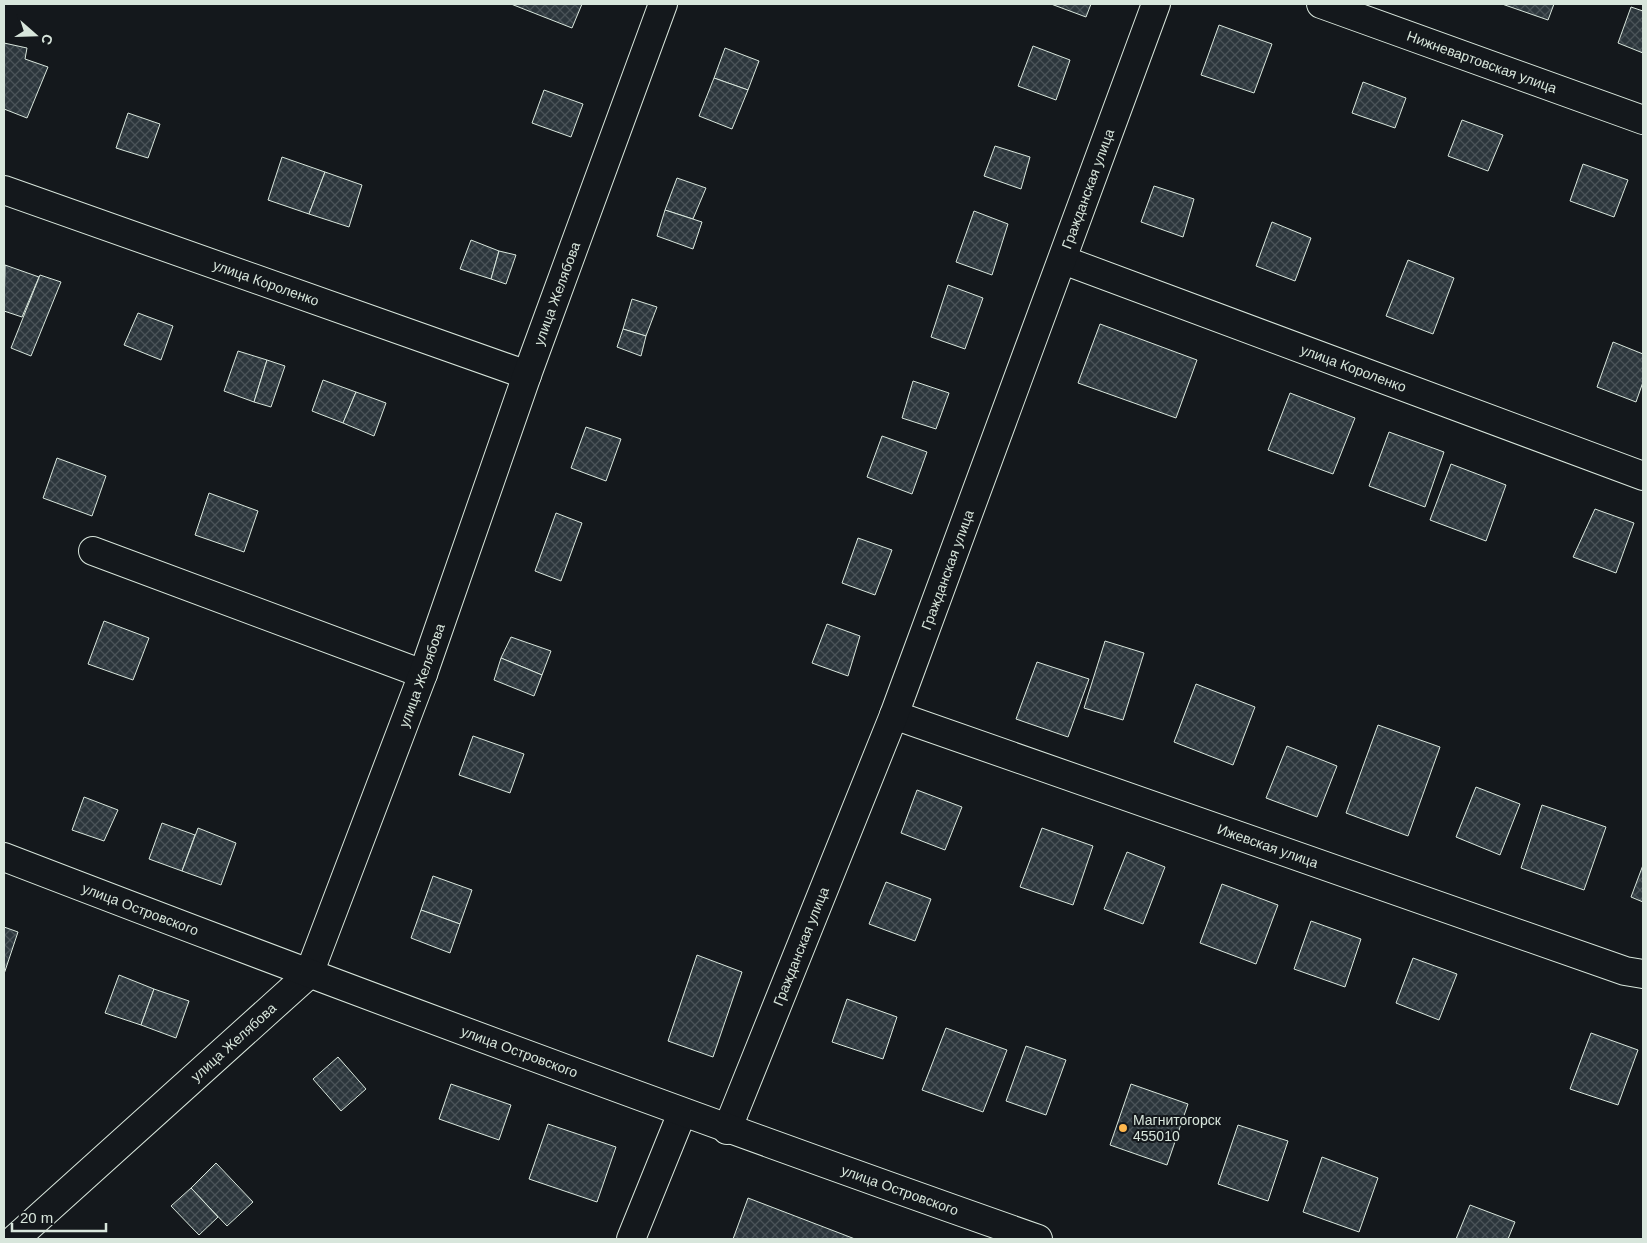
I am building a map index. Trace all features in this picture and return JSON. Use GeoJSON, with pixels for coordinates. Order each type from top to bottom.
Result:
{"type":"FeatureCollection","features":[{"type":"Feature","properties":{"kind":"street","name":"улица Желябова"},"geometry":{"type":"LineString","coordinates":[[16,1239],[308,974],[423,674],[528,375],[663,4]]}},
{"type":"Feature","properties":{"kind":"street","name":"Гражданская улица"},"geometry":{"type":"LineString","coordinates":[[727,1130],[894,715],[1156,4]]}},
{"type":"Feature","properties":{"kind":"street","name":"Нижневартовская улица"},"geometry":{"type":"LineString","coordinates":[[1321,4],[1643,120]]}},
{"type":"Feature","properties":{"kind":"street","name":"улица Короленко"},"geometry":{"type":"LineString","coordinates":[[4,190],[528,375]]}},
{"type":"Feature","properties":{"kind":"street","name":"улица Короленко"},"geometry":{"type":"LineString","coordinates":[[1063,260],[1643,476]]}},
{"type":"Feature","properties":{"kind":"street"},"geometry":{"type":"LineString","coordinates":[[93,551],[423,674]]}},
{"type":"Feature","properties":{"kind":"street","name":"Ижевская улица"},"geometry":{"type":"LineString","coordinates":[[894,715],[1625,971],[1643,974]]}},
{"type":"Feature","properties":{"kind":"street","name":"улица Островского"},"geometry":{"type":"LineString","coordinates":[[4,857],[308,974],[727,1130],[1038,1239]]}},
{"type":"Feature","properties":{"kind":"street"},"geometry":{"type":"LineString","coordinates":[[630,1239],[682,1113]]}},
{"type":"Feature","properties":{"kind":"building"},"geometry":{"type":"Polygon","coordinates":[[[511,4],[582,4],[572,28],[511,4]]]}},
{"type":"Feature","properties":{"kind":"building"},"geometry":{"type":"Polygon","coordinates":[[[1051,4],[1091,4],[1086,17],[1051,4]]]}},
{"type":"Feature","properties":{"kind":"building"},"geometry":{"type":"Polygon","coordinates":[[[1502,4],[1554,4],[1548,20],[1502,4]]]}},
{"type":"Feature","properties":{"kind":"building"},"geometry":{"type":"Polygon","coordinates":[[[1631,7],[1643,11],[1643,53],[1618,43],[1631,7]]]}},
{"type":"Feature","properties":{"kind":"building"},"geometry":{"type":"Polygon","coordinates":[[[1219,25],[1272,44],[1254,93],[1201,75],[1219,25]]]}},
{"type":"Feature","properties":{"kind":"building"},"geometry":{"type":"Polygon","coordinates":[[[4,43],[27,48],[25,59],[48,67],[27,118],[4,109],[4,43]]]}},
{"type":"Feature","properties":{"kind":"building"},"geometry":{"type":"Polygon","coordinates":[[[1033,46],[1070,60],[1056,100],[1018,86],[1033,46]]]}},
{"type":"Feature","properties":{"kind":"building"},"geometry":{"type":"Polygon","coordinates":[[[725,48],[759,61],[748,90],[714,78],[725,48]]]}},
{"type":"Feature","properties":{"kind":"building"},"geometry":{"type":"Polygon","coordinates":[[[714,78],[748,90],[732,129],[699,116],[714,78]]]}},
{"type":"Feature","properties":{"kind":"building"},"geometry":{"type":"Polygon","coordinates":[[[1363,82],[1406,98],[1395,128],[1352,113],[1363,82]]]}},
{"type":"Feature","properties":{"kind":"building"},"geometry":{"type":"Polygon","coordinates":[[[544,90],[583,104],[571,137],[532,123],[544,90]]]}},
{"type":"Feature","properties":{"kind":"building"},"geometry":{"type":"Polygon","coordinates":[[[128,113],[160,124],[148,158],[116,148],[128,113]]]}},
{"type":"Feature","properties":{"kind":"building"},"geometry":{"type":"Polygon","coordinates":[[[1462,120],[1503,135],[1488,171],[1448,156],[1462,120]]]}},
{"type":"Feature","properties":{"kind":"building"},"geometry":{"type":"Polygon","coordinates":[[[995,146],[1030,157],[1021,189],[984,176],[995,146]]]}},
{"type":"Feature","properties":{"kind":"building"},"geometry":{"type":"Polygon","coordinates":[[[282,157],[325,172],[309,214],[268,200],[282,157]]]}},
{"type":"Feature","properties":{"kind":"building"},"geometry":{"type":"Polygon","coordinates":[[[1583,164],[1628,180],[1614,217],[1570,201],[1583,164]]]}},
{"type":"Feature","properties":{"kind":"building"},"geometry":{"type":"Polygon","coordinates":[[[325,172],[362,185],[349,227],[309,214],[325,172]]]}},
{"type":"Feature","properties":{"kind":"building"},"geometry":{"type":"Polygon","coordinates":[[[677,178],[706,188],[693,219],[665,210],[677,178]]]}},
{"type":"Feature","properties":{"kind":"building"},"geometry":{"type":"Polygon","coordinates":[[[1154,186],[1194,199],[1183,237],[1141,222],[1154,186]]]}},
{"type":"Feature","properties":{"kind":"building"},"geometry":{"type":"Polygon","coordinates":[[[665,210],[702,222],[693,249],[657,236],[665,210]]]}},
{"type":"Feature","properties":{"kind":"building"},"geometry":{"type":"Polygon","coordinates":[[[974,211],[1008,224],[992,275],[956,262],[974,211]]]}},
{"type":"Feature","properties":{"kind":"building"},"geometry":{"type":"Polygon","coordinates":[[[1272,222],[1311,238],[1295,281],[1256,266],[1272,222]]]}},
{"type":"Feature","properties":{"kind":"building"},"geometry":{"type":"Polygon","coordinates":[[[471,240],[499,251],[491,279],[460,269],[471,240]]]}},
{"type":"Feature","properties":{"kind":"building"},"geometry":{"type":"Polygon","coordinates":[[[499,251],[516,255],[506,284],[491,279],[499,251]]]}},
{"type":"Feature","properties":{"kind":"building"},"geometry":{"type":"Polygon","coordinates":[[[1408,260],[1454,278],[1433,334],[1386,316],[1408,260]]]}},
{"type":"Feature","properties":{"kind":"building"},"geometry":{"type":"Polygon","coordinates":[[[5,265],[39,277],[22,317],[4,311],[5,265]]]}},
{"type":"Feature","properties":{"kind":"building"},"geometry":{"type":"Polygon","coordinates":[[[40,275],[61,282],[31,356],[11,348],[40,275]]]}},
{"type":"Feature","properties":{"kind":"building"},"geometry":{"type":"Polygon","coordinates":[[[948,285],[983,298],[965,349],[931,337],[948,285]]]}},
{"type":"Feature","properties":{"kind":"building"},"geometry":{"type":"Polygon","coordinates":[[[632,299],[657,307],[646,336],[623,329],[632,299]]]}},
{"type":"Feature","properties":{"kind":"building"},"geometry":{"type":"Polygon","coordinates":[[[138,313],[173,326],[161,360],[124,345],[138,313]]]}},
{"type":"Feature","properties":{"kind":"building"},"geometry":{"type":"Polygon","coordinates":[[[1100,324],[1197,360],[1176,418],[1078,383],[1100,324]]]}},
{"type":"Feature","properties":{"kind":"building"},"geometry":{"type":"Polygon","coordinates":[[[623,329],[646,336],[641,356],[617,347],[623,329]]]}},
{"type":"Feature","properties":{"kind":"building"},"geometry":{"type":"Polygon","coordinates":[[[1613,342],[1643,354],[1643,382],[1636,402],[1597,387],[1613,342]]]}},
{"type":"Feature","properties":{"kind":"building"},"geometry":{"type":"Polygon","coordinates":[[[238,351],[267,360],[254,402],[224,391],[238,351]]]}},
{"type":"Feature","properties":{"kind":"building"},"geometry":{"type":"Polygon","coordinates":[[[267,360],[285,366],[271,407],[254,402],[267,360]]]}},
{"type":"Feature","properties":{"kind":"building"},"geometry":{"type":"Polygon","coordinates":[[[323,380],[356,392],[343,423],[312,411],[323,380]]]}},
{"type":"Feature","properties":{"kind":"building"},"geometry":{"type":"Polygon","coordinates":[[[913,381],[949,393],[936,429],[902,418],[913,381]]]}},
{"type":"Feature","properties":{"kind":"building"},"geometry":{"type":"Polygon","coordinates":[[[356,392],[386,403],[374,436],[343,423],[356,392]]]}},
{"type":"Feature","properties":{"kind":"building"},"geometry":{"type":"Polygon","coordinates":[[[1290,393],[1355,418],[1333,474],[1268,450],[1290,393]]]}},
{"type":"Feature","properties":{"kind":"building"},"geometry":{"type":"Polygon","coordinates":[[[586,427],[621,439],[606,481],[571,468],[586,427]]]}},
{"type":"Feature","properties":{"kind":"building"},"geometry":{"type":"Polygon","coordinates":[[[1389,432],[1444,452],[1425,507],[1369,486],[1389,432]]]}},
{"type":"Feature","properties":{"kind":"building"},"geometry":{"type":"Polygon","coordinates":[[[882,436],[927,452],[912,494],[867,477],[882,436]]]}},
{"type":"Feature","properties":{"kind":"building"},"geometry":{"type":"Polygon","coordinates":[[[57,458],[106,476],[92,516],[43,498],[57,458]]]}},
{"type":"Feature","properties":{"kind":"building"},"geometry":{"type":"Polygon","coordinates":[[[1451,464],[1506,485],[1486,541],[1430,520],[1451,464]]]}},
{"type":"Feature","properties":{"kind":"building"},"geometry":{"type":"Polygon","coordinates":[[[209,493],[258,511],[244,552],[195,535],[209,493]]]}},
{"type":"Feature","properties":{"kind":"building"},"geometry":{"type":"Polygon","coordinates":[[[1595,509],[1634,523],[1616,573],[1573,557],[1595,509]]]}},
{"type":"Feature","properties":{"kind":"building"},"geometry":{"type":"Polygon","coordinates":[[[556,513],[582,523],[561,581],[535,571],[556,513]]]}},
{"type":"Feature","properties":{"kind":"building"},"geometry":{"type":"Polygon","coordinates":[[[858,538],[892,550],[875,595],[842,583],[858,538]]]}},
{"type":"Feature","properties":{"kind":"building"},"geometry":{"type":"Polygon","coordinates":[[[104,621],[149,638],[133,680],[88,664],[104,621]]]}},
{"type":"Feature","properties":{"kind":"building"},"geometry":{"type":"Polygon","coordinates":[[[827,624],[860,636],[848,676],[812,663],[827,624]]]}},
{"type":"Feature","properties":{"kind":"building"},"geometry":{"type":"Polygon","coordinates":[[[511,637],[551,651],[542,675],[501,658],[511,637]]]}},
{"type":"Feature","properties":{"kind":"building"},"geometry":{"type":"Polygon","coordinates":[[[1105,641],[1144,653],[1123,720],[1084,708],[1105,641]]]}},
{"type":"Feature","properties":{"kind":"building"},"geometry":{"type":"Polygon","coordinates":[[[501,658],[542,675],[534,696],[494,680],[501,658]]]}},
{"type":"Feature","properties":{"kind":"building"},"geometry":{"type":"Polygon","coordinates":[[[1037,662],[1089,679],[1068,737],[1016,719],[1037,662]]]}},
{"type":"Feature","properties":{"kind":"building"},"geometry":{"type":"Polygon","coordinates":[[[1196,684],[1255,707],[1233,765],[1174,742],[1196,684]]]}},
{"type":"Feature","properties":{"kind":"building"},"geometry":{"type":"Polygon","coordinates":[[[1378,725],[1440,747],[1408,836],[1346,813],[1378,725]]]}},
{"type":"Feature","properties":{"kind":"building"},"geometry":{"type":"Polygon","coordinates":[[[473,736],[524,754],[510,793],[459,775],[473,736]]]}},
{"type":"Feature","properties":{"kind":"building"},"geometry":{"type":"Polygon","coordinates":[[[1287,746],[1337,766],[1317,817],[1266,798],[1287,746]]]}},
{"type":"Feature","properties":{"kind":"building"},"geometry":{"type":"Polygon","coordinates":[[[1476,787],[1520,804],[1500,855],[1456,837],[1476,787]]]}},
{"type":"Feature","properties":{"kind":"building"},"geometry":{"type":"Polygon","coordinates":[[[917,790],[962,807],[945,850],[901,833],[917,790]]]}},
{"type":"Feature","properties":{"kind":"building"},"geometry":{"type":"Polygon","coordinates":[[[84,797],[118,810],[104,841],[72,830],[84,797]]]}},
{"type":"Feature","properties":{"kind":"building"},"geometry":{"type":"Polygon","coordinates":[[[1542,805],[1606,827],[1584,890],[1521,868],[1542,805]]]}},
{"type":"Feature","properties":{"kind":"building"},"geometry":{"type":"Polygon","coordinates":[[[162,823],[195,835],[182,871],[149,859],[162,823]]]}},
{"type":"Feature","properties":{"kind":"building"},"geometry":{"type":"Polygon","coordinates":[[[198,828],[236,843],[221,885],[182,871],[198,828]]]}},
{"type":"Feature","properties":{"kind":"building"},"geometry":{"type":"Polygon","coordinates":[[[1042,828],[1093,846],[1073,905],[1020,887],[1042,828]]]}},
{"type":"Feature","properties":{"kind":"building"},"geometry":{"type":"Polygon","coordinates":[[[1127,852],[1165,867],[1143,924],[1104,909],[1127,852]]]}},
{"type":"Feature","properties":{"kind":"building"},"geometry":{"type":"Polygon","coordinates":[[[1643,865],[1643,902],[1631,897],[1643,865]]]}},
{"type":"Feature","properties":{"kind":"building"},"geometry":{"type":"Polygon","coordinates":[[[433,876],[472,890],[460,924],[421,910],[433,876]]]}},
{"type":"Feature","properties":{"kind":"building"},"geometry":{"type":"Polygon","coordinates":[[[886,882],[931,899],[915,941],[869,924],[886,882]]]}},
{"type":"Feature","properties":{"kind":"building"},"geometry":{"type":"Polygon","coordinates":[[[1222,884],[1278,905],[1256,964],[1200,943],[1222,884]]]}},
{"type":"Feature","properties":{"kind":"building"},"geometry":{"type":"Polygon","coordinates":[[[421,910],[460,924],[450,953],[411,938],[421,910]]]}},
{"type":"Feature","properties":{"kind":"building"},"geometry":{"type":"Polygon","coordinates":[[[1311,921],[1361,939],[1345,987],[1294,969],[1311,921]]]}},
{"type":"Feature","properties":{"kind":"building"},"geometry":{"type":"Polygon","coordinates":[[[4,927],[18,932],[4,974],[4,927]]]}},
{"type":"Feature","properties":{"kind":"building"},"geometry":{"type":"Polygon","coordinates":[[[697,955],[742,972],[713,1057],[668,1041],[697,955]]]}},
{"type":"Feature","properties":{"kind":"building"},"geometry":{"type":"Polygon","coordinates":[[[1413,958],[1457,974],[1439,1020],[1396,1003],[1413,958]]]}},
{"type":"Feature","properties":{"kind":"building"},"geometry":{"type":"Polygon","coordinates":[[[119,975],[154,989],[141,1025],[105,1013],[119,975]]]}},
{"type":"Feature","properties":{"kind":"building"},"geometry":{"type":"Polygon","coordinates":[[[154,989],[189,1001],[176,1038],[141,1025],[154,989]]]}},
{"type":"Feature","properties":{"kind":"building"},"geometry":{"type":"Polygon","coordinates":[[[847,999],[897,1017],[883,1059],[832,1042],[847,999]]]}},
{"type":"Feature","properties":{"kind":"building"},"geometry":{"type":"Polygon","coordinates":[[[946,1028],[1007,1050],[983,1112],[922,1090],[946,1028]]]}},
{"type":"Feature","properties":{"kind":"building"},"geometry":{"type":"Polygon","coordinates":[[[1591,1033],[1638,1050],[1618,1105],[1570,1089],[1591,1033]]]}},
{"type":"Feature","properties":{"kind":"building"},"geometry":{"type":"Polygon","coordinates":[[[1026,1046],[1066,1060],[1046,1115],[1006,1101],[1026,1046]]]}},
{"type":"Feature","properties":{"kind":"building"},"geometry":{"type":"Polygon","coordinates":[[[338,1057],[366,1089],[341,1111],[313,1079],[338,1057]]]}},
{"type":"Feature","properties":{"kind":"building"},"geometry":{"type":"Polygon","coordinates":[[[451,1084],[511,1105],[499,1140],[439,1119],[451,1084]]]}},
{"type":"Feature","properties":{"kind":"building"},"geometry":{"type":"Polygon","coordinates":[[[1131,1084],[1188,1104],[1167,1165],[1110,1145],[1131,1084]]]}},
{"type":"Feature","properties":{"kind":"building"},"geometry":{"type":"Polygon","coordinates":[[[548,1124],[616,1147],[597,1202],[529,1179],[548,1124]]]}},
{"type":"Feature","properties":{"kind":"building"},"geometry":{"type":"Polygon","coordinates":[[[1238,1125],[1288,1141],[1268,1201],[1218,1184],[1238,1125]]]}},
{"type":"Feature","properties":{"kind":"building"},"geometry":{"type":"Polygon","coordinates":[[[1322,1157],[1378,1178],[1359,1232],[1303,1212],[1322,1157]]]}},
{"type":"Feature","properties":{"kind":"building"},"geometry":{"type":"Polygon","coordinates":[[[216,1163],[253,1202],[227,1226],[191,1188],[216,1163]]]}},
{"type":"Feature","properties":{"kind":"building"},"geometry":{"type":"Polygon","coordinates":[[[191,1188],[218,1217],[199,1235],[171,1206],[191,1188]]]}},
{"type":"Feature","properties":{"kind":"building"},"geometry":{"type":"Polygon","coordinates":[[[748,1198],[855,1239],[733,1239],[748,1198]]]}},
{"type":"Feature","properties":{"kind":"building"},"geometry":{"type":"Polygon","coordinates":[[[1470,1205],[1515,1222],[1508,1239],[1456,1239],[1470,1205]]]}},
{"type":"Feature","properties":{"kind":"place","name":"Магнитогорск 455010"},"geometry":{"type":"Point","coordinates":[1123,1128]}}]}
